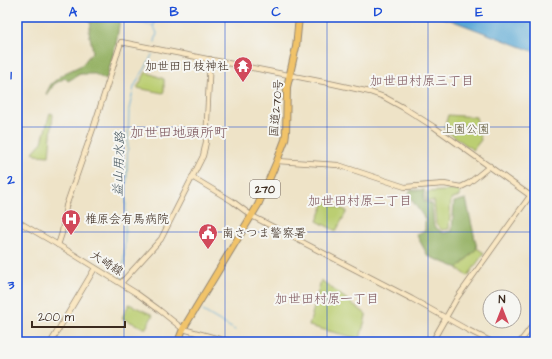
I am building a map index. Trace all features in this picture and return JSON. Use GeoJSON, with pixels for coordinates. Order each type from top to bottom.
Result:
{"type":"FeatureCollection","features":[{"type":"Feature","properties":{"kind":"highway","name":"国道270号"},"geometry":{"type":"LineString","coordinates":[[178,342],[183,329],[258,205],[277,160],[286,133],[287,94],[298,34],[299,17]]}},
{"type":"Feature","properties":{"kind":"street"},"geometry":{"type":"LineString","coordinates":[[58,245],[62,233],[67,202],[94,126],[121,42],[290,75],[356,89],[384,97],[434,127],[535,199]]}},
{"type":"Feature","properties":{"kind":"street"},"geometry":{"type":"LineString","coordinates":[[121,283],[161,239],[203,156],[205,149],[210,59]]}},
{"type":"Feature","properties":{"kind":"street"},"geometry":{"type":"LineString","coordinates":[[277,160],[338,165],[406,187],[444,184],[461,187],[469,183],[490,166]]}},
{"type":"Feature","properties":{"kind":"street"},"geometry":{"type":"LineString","coordinates":[[192,177],[232,201],[252,216],[492,342]]}},
{"type":"Feature","properties":{"kind":"street"},"geometry":{"type":"LineString","coordinates":[[432,342],[457,298],[535,189]]}},
{"type":"Feature","properties":{"kind":"street","name":"大崎線"},"geometry":{"type":"LineString","coordinates":[[17,221],[121,283],[183,329]]}},
{"type":"Feature","properties":{"kind":"street"},"geometry":{"type":"LineString","coordinates":[[51,342],[96,268]]}},
{"type":"Feature","properties":{"kind":"street"},"geometry":{"type":"LineString","coordinates":[[520,342],[535,322]]}},
{"type":"Feature","properties":{"kind":"street"},"geometry":{"type":"LineString","coordinates":[[183,329],[230,342]]}},
{"type":"Feature","properties":{"kind":"green space"},"geometry":{"type":"Polygon","coordinates":[[[84,17],[113,17],[120,19],[116,44],[106,80],[95,74],[80,74],[68,81],[65,78],[54,84],[47,95],[46,94],[51,84],[65,73],[82,65],[93,51],[89,32],[91,24],[89,20],[84,17]]]}},
{"type":"Feature","properties":{"kind":"green space"},"geometry":{"type":"Polygon","coordinates":[[[146,72],[164,79],[163,93],[137,88],[146,72]]]}},
{"type":"Feature","properties":{"kind":"green space"},"geometry":{"type":"Polygon","coordinates":[[[50,113],[53,114],[49,156],[36,155],[33,152],[42,142],[50,113]]]}},
{"type":"Feature","properties":{"kind":"green space","name":"上園公園"},"geometry":{"type":"Polygon","coordinates":[[[448,115],[476,117],[481,140],[473,150],[444,129],[448,115]]]}},
{"type":"Feature","properties":{"kind":"green space"},"geometry":{"type":"Polygon","coordinates":[[[410,190],[424,190],[424,201],[432,204],[434,226],[443,233],[452,231],[454,202],[466,199],[477,248],[458,268],[428,256],[416,234],[425,231],[425,219],[409,196],[410,190]]]}},
{"type":"Feature","properties":{"kind":"green space"},"geometry":{"type":"Polygon","coordinates":[[[459,190],[460,196],[451,199],[449,229],[442,230],[436,224],[434,201],[426,201],[427,192],[459,190]]]}},
{"type":"Feature","properties":{"kind":"green space"},"geometry":{"type":"Polygon","coordinates":[[[325,202],[347,211],[336,231],[317,221],[325,202]]]}},
{"type":"Feature","properties":{"kind":"green space"},"geometry":{"type":"Polygon","coordinates":[[[477,248],[484,253],[468,276],[458,269],[477,248]]]}},
{"type":"Feature","properties":{"kind":"green space"},"geometry":{"type":"Polygon","coordinates":[[[321,280],[366,314],[360,339],[309,326],[321,280]]]}},
{"type":"Feature","properties":{"kind":"green space"},"geometry":{"type":"Polygon","coordinates":[[[129,304],[153,315],[146,328],[122,318],[129,304]]]}},
{"type":"Feature","properties":{"kind":"water"},"geometry":{"type":"Polygon","coordinates":[[[439,17],[526,17],[535,21],[535,52],[448,19],[439,17]]]}},
{"type":"Feature","properties":{"kind":"waterway","name":"益山用水路"},"geometry":{"type":"LineString","coordinates":[[117,17],[154,26]]}},
{"type":"Feature","properties":{"kind":"waterway"},"geometry":{"type":"LineString","coordinates":[[154,25],[156,17]]}},
{"type":"Feature","properties":{"kind":"waterway","name":"益山用水路"},"geometry":{"type":"LineString","coordinates":[[154,27],[157,33],[155,42]]}},
{"type":"Feature","properties":{"kind":"waterway","name":"益山用水路"},"geometry":{"type":"LineString","coordinates":[[122,278],[124,261],[129,109],[134,87],[152,55]]}},
{"type":"Feature","properties":{"kind":"waterway"},"geometry":{"type":"LineString","coordinates":[[203,311],[235,330]]}},
{"type":"Feature","properties":{"kind":"place","name":"加世田日枝神社"},"geometry":{"type":"Point","coordinates":[243,83]}},
{"type":"Feature","properties":{"kind":"place","name":"椎原会有馬病院"},"geometry":{"type":"Point","coordinates":[71,236]}},
{"type":"Feature","properties":{"kind":"place","name":"南さつま警察署"},"geometry":{"type":"Point","coordinates":[208,250]}},
{"type":"Feature","properties":{"kind":"district","name":"加世田村原三丁目"},"geometry":{"type":"Point","coordinates":[422,80]}},
{"type":"Feature","properties":{"kind":"district","name":"加世田地頭所町"},"geometry":{"type":"Point","coordinates":[179,132]}},
{"type":"Feature","properties":{"kind":"district","name":"加世田村原二丁目"},"geometry":{"type":"Point","coordinates":[360,200]}},
{"type":"Feature","properties":{"kind":"district","name":"加世田村原一丁目"},"geometry":{"type":"Point","coordinates":[327,298]}}]}
